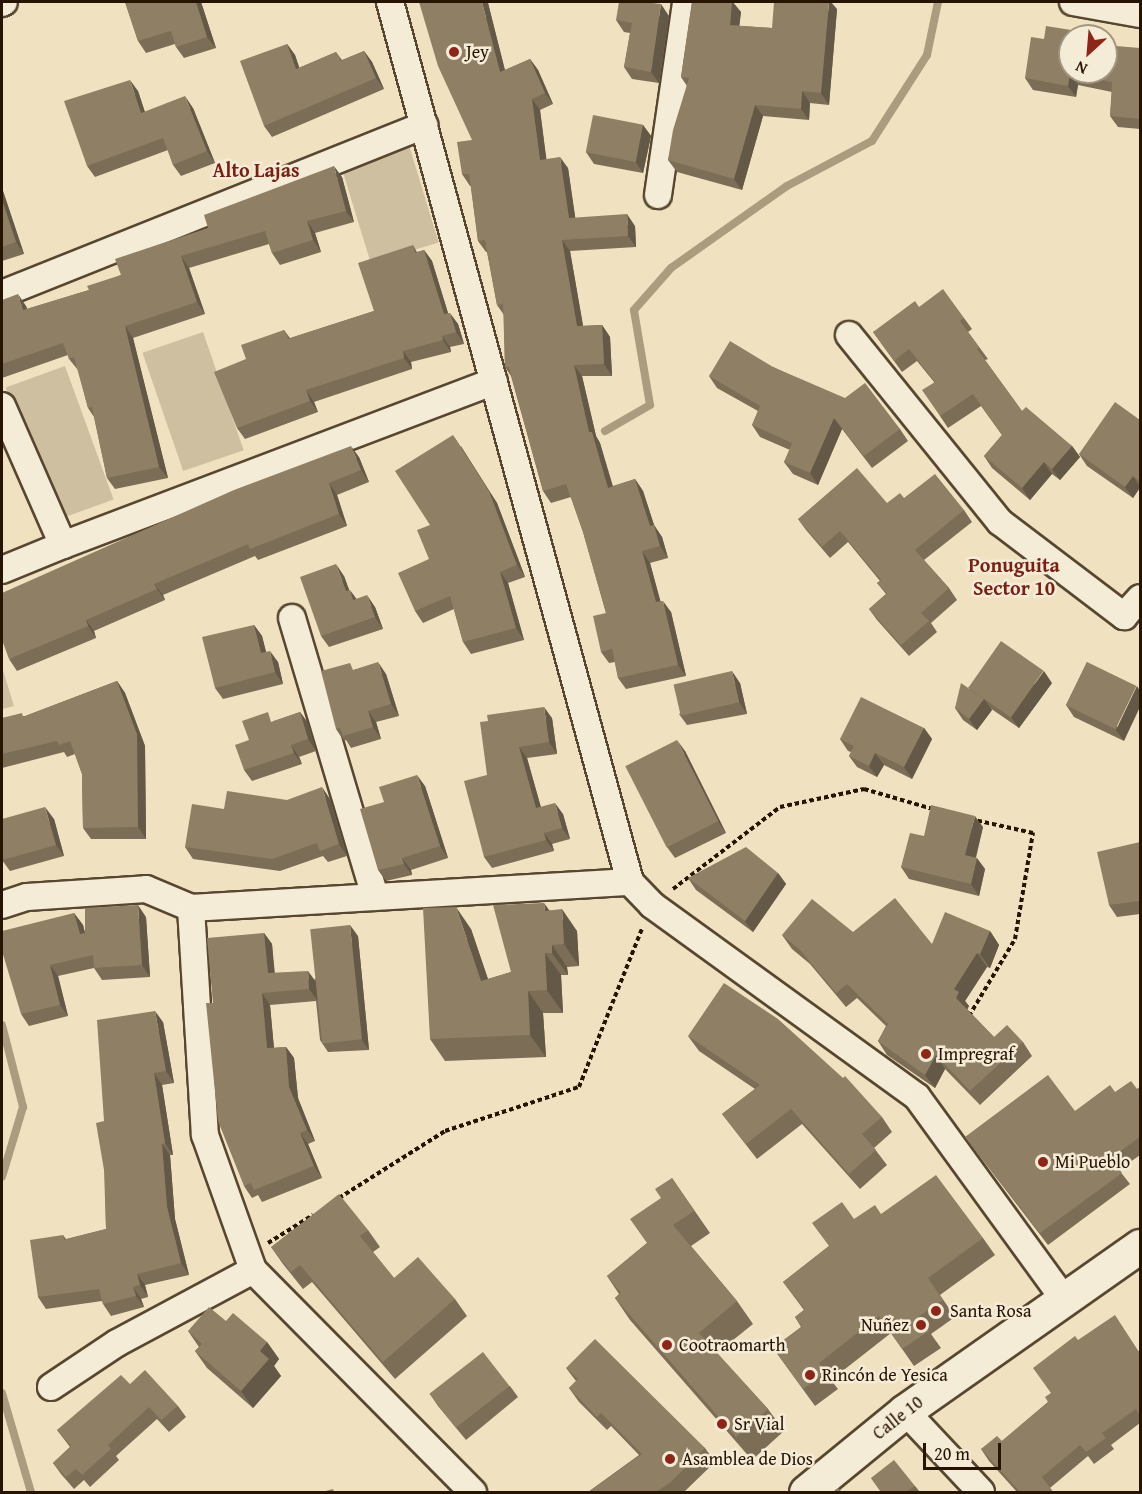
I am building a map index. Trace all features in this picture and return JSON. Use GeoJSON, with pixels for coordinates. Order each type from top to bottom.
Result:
{"type":"FeatureCollection","features":[{"type":"Feature","properties":{"kind":"main road","name":"Calle 10"},"geometry":{"type":"LineString","coordinates":[[806,1492],[905,1411],[1066,1302],[1140,1246]]}},
{"type":"Feature","properties":{"kind":"street"},"geometry":{"type":"LineString","coordinates":[[390,2],[630,882],[652,905],[917,1097],[1066,1302]]}},
{"type":"Feature","properties":{"kind":"street"},"geometry":{"type":"LineString","coordinates":[[658,195],[686,2]]}},
{"type":"Feature","properties":{"kind":"street"},"geometry":{"type":"LineString","coordinates":[[1073,2],[1140,14]]}},
{"type":"Feature","properties":{"kind":"street"},"geometry":{"type":"LineString","coordinates":[[2,294],[424,125]]}},
{"type":"Feature","properties":{"kind":"street"},"geometry":{"type":"LineString","coordinates":[[849,336],[1000,522],[1124,616],[1140,598]]}},
{"type":"Feature","properties":{"kind":"street"},"geometry":{"type":"LineString","coordinates":[[2,570],[494,381]]}},
{"type":"Feature","properties":{"kind":"street"},"geometry":{"type":"LineString","coordinates":[[2,406],[63,545]]}},
{"type":"Feature","properties":{"kind":"street"},"geometry":{"type":"LineString","coordinates":[[292,618],[375,897]]}},
{"type":"Feature","properties":{"kind":"street"},"geometry":{"type":"LineString","coordinates":[[2,905],[27,897],[147,889],[191,908],[630,882]]}},
{"type":"Feature","properties":{"kind":"street"},"geometry":{"type":"LineString","coordinates":[[191,908],[205,1135],[251,1263],[473,1492]]}},
{"type":"Feature","properties":{"kind":"street"},"geometry":{"type":"LineString","coordinates":[[51,1387],[117,1342],[251,1263]]}},
{"type":"Feature","properties":{"kind":"street"},"geometry":{"type":"LineString","coordinates":[[905,1411],[979,1492]]}},
{"type":"Feature","properties":{"kind":"path"},"geometry":{"type":"LineString","coordinates":[[329,1204],[445,1131],[579,1088],[652,905],[780,807],[864,789],[943,812]]}},
{"type":"Feature","properties":{"kind":"path"},"geometry":{"type":"LineString","coordinates":[[963,1026],[1015,939],[1033,833],[965,818]]}},
{"type":"Feature","properties":{"kind":"path"},"geometry":{"type":"LineString","coordinates":[[251,1263],[320,1211]]}},
{"type":"Feature","properties":{"kind":"shaded area"},"geometry":{"type":"Polygon","coordinates":[[[408,142],[439,242],[371,263],[340,163],[408,142]]]}},
{"type":"Feature","properties":{"kind":"shaded area"},"geometry":{"type":"Polygon","coordinates":[[[203,332],[244,450],[183,471],[142,353],[203,332]]]}},
{"type":"Feature","properties":{"kind":"shaded area"},"geometry":{"type":"Polygon","coordinates":[[[65,366],[114,499],[54,521],[6,388],[65,366]]]}},
{"type":"Feature","properties":{"kind":"shaded area"},"geometry":{"type":"Polygon","coordinates":[[[2,667],[14,706],[2,709],[2,667]]]}},
{"type":"Feature","properties":{"kind":"building"},"geometry":{"type":"Polygon","coordinates":[[[125,2],[196,2],[207,37],[176,47],[171,31],[138,41],[125,2]]]}},
{"type":"Feature","properties":{"kind":"building"},"geometry":{"type":"Polygon","coordinates":[[[419,2],[482,2],[500,72],[530,59],[545,93],[532,99],[540,160],[560,157],[569,218],[627,214],[628,236],[562,240],[577,326],[602,325],[604,364],[574,365],[589,432],[592,432],[608,488],[635,479],[650,526],[654,525],[660,546],[642,551],[656,602],[663,601],[678,665],[618,678],[612,649],[601,652],[593,616],[606,613],[583,532],[566,484],[543,491],[509,367],[505,367],[503,304],[497,305],[485,240],[478,241],[469,174],[462,174],[457,142],[472,140],[438,66],[419,2]]]}},
{"type":"Feature","properties":{"kind":"building"},"geometry":{"type":"Polygon","coordinates":[[[619,2],[661,4],[651,72],[624,67],[632,23],[616,20],[619,2]]]}},
{"type":"Feature","properties":{"kind":"building"},"geometry":{"type":"Polygon","coordinates":[[[692,2],[732,2],[730,25],[772,28],[774,2],[829,2],[821,93],[802,91],[801,109],[755,105],[734,179],[668,160],[673,130],[689,78],[681,77],[692,2]]]}},
{"type":"Feature","properties":{"kind":"building"},"geometry":{"type":"Polygon","coordinates":[[[1046,26],[1058,28],[1058,84],[1068,84],[1068,86],[1025,78],[1031,37],[1044,39],[1046,26]]]}},
{"type":"Feature","properties":{"kind":"building"},"geometry":{"type":"Polygon","coordinates":[[[287,44],[296,69],[336,52],[341,61],[364,51],[376,78],[264,126],[240,61],[287,44]]]}},
{"type":"Feature","properties":{"kind":"building"},"geometry":{"type":"Polygon","coordinates":[[[1118,46],[1140,48],[1140,119],[1110,116],[1112,84],[1118,84],[1118,46]]]}},
{"type":"Feature","properties":{"kind":"building"},"geometry":{"type":"Polygon","coordinates":[[[130,80],[141,113],[185,96],[207,151],[173,165],[163,138],[87,166],[64,101],[130,80]]]}},
{"type":"Feature","properties":{"kind":"building"},"geometry":{"type":"Polygon","coordinates":[[[593,115],[643,125],[636,162],[586,152],[593,115]]]}},
{"type":"Feature","properties":{"kind":"building"},"geometry":{"type":"Polygon","coordinates":[[[334,166],[346,211],[307,221],[313,240],[272,253],[265,231],[181,256],[197,302],[125,326],[159,467],[107,478],[92,407],[88,408],[74,357],[69,359],[63,343],[2,364],[2,300],[18,294],[23,310],[89,290],[87,286],[121,275],[115,259],[208,228],[204,215],[334,166]]]}},
{"type":"Feature","properties":{"kind":"building"},"geometry":{"type":"Polygon","coordinates":[[[2,200],[16,242],[2,247],[2,200]]]}},
{"type":"Feature","properties":{"kind":"building"},"geometry":{"type":"Polygon","coordinates":[[[413,245],[415,253],[424,250],[444,314],[450,313],[456,332],[442,336],[443,340],[403,351],[404,358],[306,390],[310,401],[237,428],[214,372],[246,359],[241,345],[284,330],[288,339],[374,311],[358,263],[413,245]]]}},
{"type":"Feature","properties":{"kind":"building"},"geometry":{"type":"Polygon","coordinates":[[[943,289],[964,318],[960,321],[979,347],[977,349],[1022,411],[1026,407],[1072,446],[1052,469],[1044,462],[1022,488],[984,456],[1002,435],[973,394],[940,416],[922,390],[935,382],[909,349],[894,361],[873,332],[915,301],[919,307],[943,289]]]}},
{"type":"Feature","properties":{"kind":"building"},"geometry":{"type":"Polygon","coordinates":[[[730,341],[773,367],[845,398],[865,383],[900,429],[864,456],[834,418],[810,473],[784,462],[792,443],[752,425],[760,406],[709,376],[730,341]]]}},
{"type":"Feature","properties":{"kind":"building"},"geometry":{"type":"Polygon","coordinates":[[[1115,402],[1140,420],[1140,482],[1133,476],[1125,487],[1079,454],[1115,402]]]}},
{"type":"Feature","properties":{"kind":"building"},"geometry":{"type":"Polygon","coordinates":[[[453,435],[489,491],[517,565],[500,572],[516,628],[463,642],[450,596],[415,611],[398,573],[429,559],[417,530],[430,525],[395,471],[453,435]]]}},
{"type":"Feature","properties":{"kind":"building"},"geometry":{"type":"Polygon","coordinates":[[[351,446],[361,470],[329,483],[339,514],[250,549],[248,544],[154,584],[157,589],[86,620],[88,626],[9,659],[2,640],[2,593],[234,490],[351,446]]]}},
{"type":"Feature","properties":{"kind":"building"},"geometry":{"type":"Polygon","coordinates":[[[857,468],[887,503],[900,493],[904,498],[935,474],[964,510],[915,550],[949,588],[921,613],[929,621],[901,645],[869,609],[887,593],[877,583],[881,580],[840,531],[822,547],[798,519],[857,468]]]}},
{"type":"Feature","properties":{"kind":"building"},"geometry":{"type":"Polygon","coordinates":[[[336,564],[346,591],[350,590],[353,600],[367,595],[375,617],[321,636],[300,577],[336,564]]]}},
{"type":"Feature","properties":{"kind":"building"},"geometry":{"type":"Polygon","coordinates":[[[254,625],[261,653],[270,651],[275,672],[215,688],[202,637],[254,625]]]}},
{"type":"Feature","properties":{"kind":"building"},"geometry":{"type":"Polygon","coordinates":[[[1001,641],[1044,671],[1011,718],[968,688],[1001,641]]]}},
{"type":"Feature","properties":{"kind":"building"},"geometry":{"type":"Polygon","coordinates":[[[378,662],[391,704],[368,711],[373,727],[343,736],[340,728],[336,729],[321,671],[350,663],[353,670],[378,662]]]}},
{"type":"Feature","properties":{"kind":"building"},"geometry":{"type":"Polygon","coordinates":[[[1087,662],[1136,686],[1115,729],[1066,705],[1087,662]]]}},
{"type":"Feature","properties":{"kind":"building"},"geometry":{"type":"Polygon","coordinates":[[[732,671],[739,702],[681,716],[674,684],[732,671]]]}},
{"type":"Feature","properties":{"kind":"building"},"geometry":{"type":"Polygon","coordinates":[[[117,681],[137,734],[138,827],[83,828],[82,774],[70,741],[59,745],[57,741],[2,754],[2,718],[22,713],[23,717],[117,681]]]}},
{"type":"Feature","properties":{"kind":"building"},"geometry":{"type":"Polygon","coordinates":[[[961,683],[984,699],[969,719],[955,708],[961,683]]]}},
{"type":"Feature","properties":{"kind":"building"},"geometry":{"type":"Polygon","coordinates":[[[861,697],[924,728],[904,767],[875,753],[869,766],[849,756],[854,746],[840,739],[861,697]]]}},
{"type":"Feature","properties":{"kind":"building"},"geometry":{"type":"Polygon","coordinates":[[[544,707],[549,742],[519,747],[536,808],[555,803],[562,828],[544,833],[546,840],[484,857],[464,781],[487,775],[480,722],[488,721],[487,715],[544,707]]]}},
{"type":"Feature","properties":{"kind":"building"},"geometry":{"type":"Polygon","coordinates":[[[268,712],[271,722],[300,712],[308,739],[291,745],[294,753],[244,770],[235,745],[249,740],[242,721],[268,712]]]}},
{"type":"Feature","properties":{"kind":"building"},"geometry":{"type":"Polygon","coordinates":[[[677,740],[718,821],[667,847],[625,766],[677,740]]]}},
{"type":"Feature","properties":{"kind":"building"},"geometry":{"type":"Polygon","coordinates":[[[417,775],[440,846],[402,858],[404,864],[378,870],[360,809],[384,802],[379,787],[417,775]]]}},
{"type":"Feature","properties":{"kind":"building"},"geometry":{"type":"Polygon","coordinates":[[[322,787],[339,844],[320,851],[317,843],[272,859],[185,847],[192,804],[224,809],[227,791],[287,800],[322,787]]]}},
{"type":"Feature","properties":{"kind":"building"},"geometry":{"type":"Polygon","coordinates":[[[931,805],[975,816],[965,855],[977,858],[971,884],[901,867],[910,833],[924,836],[931,805]]]}},
{"type":"Feature","properties":{"kind":"building"},"geometry":{"type":"Polygon","coordinates":[[[45,807],[56,845],[2,860],[2,819],[45,807]]]}},
{"type":"Feature","properties":{"kind":"building"},"geometry":{"type":"Polygon","coordinates":[[[1140,842],[1140,901],[1109,905],[1097,852],[1140,842]]]}},
{"type":"Feature","properties":{"kind":"building"},"geometry":{"type":"Polygon","coordinates":[[[746,847],[778,873],[745,921],[688,878],[746,847]]]}},
{"type":"Feature","properties":{"kind":"building"},"geometry":{"type":"Polygon","coordinates":[[[895,898],[932,944],[945,912],[990,931],[980,954],[977,953],[954,989],[959,992],[956,998],[994,1037],[1007,1025],[1023,1042],[970,1091],[936,1055],[925,1075],[878,1041],[888,1024],[847,984],[836,993],[800,950],[782,935],[812,899],[853,932],[895,898]]]}},
{"type":"Feature","properties":{"kind":"building"},"geometry":{"type":"Polygon","coordinates":[[[544,903],[545,911],[562,909],[564,944],[552,945],[552,953],[545,953],[547,990],[528,991],[530,1035],[430,1039],[423,908],[456,907],[481,981],[511,972],[493,905],[544,903]]]}},
{"type":"Feature","properties":{"kind":"building"},"geometry":{"type":"Polygon","coordinates":[[[138,905],[142,965],[94,968],[93,955],[50,965],[60,1005],[21,1014],[2,951],[2,931],[74,913],[80,934],[85,933],[85,908],[138,905]]]}},
{"type":"Feature","properties":{"kind":"building"},"geometry":{"type":"Polygon","coordinates":[[[350,925],[362,1039],[322,1044],[310,929],[350,925]]]}},
{"type":"Feature","properties":{"kind":"building"},"geometry":{"type":"Polygon","coordinates":[[[264,933],[268,973],[308,971],[309,989],[262,993],[267,1048],[286,1047],[289,1087],[307,1130],[300,1133],[314,1166],[254,1190],[251,1183],[244,1186],[218,1121],[206,1003],[213,1003],[207,938],[264,933]]]}},
{"type":"Feature","properties":{"kind":"building"},"geometry":{"type":"Polygon","coordinates":[[[724,983],[778,1019],[843,1078],[845,1076],[882,1117],[862,1134],[876,1150],[849,1174],[791,1109],[746,1144],[722,1114],[760,1085],[688,1036],[724,983]]]}},
{"type":"Feature","properties":{"kind":"building"},"geometry":{"type":"Polygon","coordinates":[[[155,1011],[166,1071],[154,1073],[165,1143],[162,1144],[167,1207],[181,1263],[137,1274],[140,1285],[133,1287],[136,1296],[103,1304],[99,1289],[38,1297],[30,1240],[63,1235],[64,1240],[106,1229],[104,1170],[96,1123],[104,1121],[97,1020],[155,1011]]]}},
{"type":"Feature","properties":{"kind":"building"},"geometry":{"type":"Polygon","coordinates":[[[1048,1075],[1075,1111],[1110,1085],[1115,1092],[1131,1081],[1137,1089],[1140,1087],[1140,1137],[1111,1158],[1122,1173],[1040,1233],[965,1137],[1048,1075]]]}},
{"type":"Feature","properties":{"kind":"building"},"geometry":{"type":"Polygon","coordinates":[[[936,1175],[983,1238],[928,1278],[943,1300],[918,1317],[929,1331],[902,1349],[879,1316],[819,1363],[826,1372],[803,1389],[773,1348],[802,1327],[795,1317],[805,1309],[783,1282],[829,1246],[812,1223],[842,1202],[854,1219],[875,1205],[881,1214],[936,1175]]]}},
{"type":"Feature","properties":{"kind":"building"},"geometry":{"type":"Polygon","coordinates":[[[672,1178],[694,1211],[673,1225],[737,1301],[699,1333],[768,1409],[736,1437],[615,1298],[621,1293],[607,1276],[647,1243],[630,1219],[661,1198],[655,1189],[672,1178]]]}},
{"type":"Feature","properties":{"kind":"building"},"geometry":{"type":"Polygon","coordinates":[[[339,1194],[368,1230],[360,1236],[394,1278],[418,1257],[455,1299],[383,1362],[300,1265],[291,1272],[271,1247],[339,1194]]]}},
{"type":"Feature","properties":{"kind":"building"},"geometry":{"type":"Polygon","coordinates":[[[209,1307],[226,1321],[233,1313],[267,1342],[260,1351],[269,1359],[241,1391],[195,1351],[202,1344],[188,1331],[209,1307]]]}},
{"type":"Feature","properties":{"kind":"building"},"geometry":{"type":"Polygon","coordinates":[[[1115,1315],[1140,1351],[1140,1416],[1136,1409],[1102,1433],[1106,1438],[1086,1452],[1080,1445],[1042,1477],[1053,1492],[1020,1492],[981,1449],[997,1436],[1002,1441],[1048,1402],[1045,1397],[1051,1393],[1033,1368],[1075,1336],[1078,1340],[1115,1315]]]}},
{"type":"Feature","properties":{"kind":"building"},"geometry":{"type":"Polygon","coordinates":[[[595,1339],[705,1448],[670,1483],[656,1492],[588,1492],[642,1454],[601,1413],[597,1417],[569,1388],[578,1379],[566,1368],[595,1339]]]}},
{"type":"Feature","properties":{"kind":"building"},"geometry":{"type":"Polygon","coordinates":[[[483,1352],[509,1386],[456,1428],[429,1394],[483,1352]]]}},
{"type":"Feature","properties":{"kind":"building"},"geometry":{"type":"Polygon","coordinates":[[[145,1370],[178,1406],[161,1420],[149,1407],[108,1445],[111,1449],[82,1475],[76,1469],[66,1477],[53,1463],[71,1446],[57,1430],[121,1375],[130,1384],[145,1370]]]}},
{"type":"Feature","properties":{"kind":"building"},"geometry":{"type":"Polygon","coordinates":[[[894,1460],[915,1486],[906,1492],[881,1492],[871,1478],[894,1460]]]}},
{"type":"Feature","properties":{"kind":"waterway"},"geometry":{"type":"LineString","coordinates":[[605,431],[650,405],[634,310],[671,268],[787,186],[872,141],[927,55],[938,2]]}},
{"type":"Feature","properties":{"kind":"waterway"},"geometry":{"type":"LineString","coordinates":[[2,1025],[23,1107],[2,1177]]}},
{"type":"Feature","properties":{"kind":"waterway"},"geometry":{"type":"LineString","coordinates":[[2,1393],[31,1492]]}},
{"type":"Feature","properties":{"kind":"place","name":"Jey"},"geometry":{"type":"Point","coordinates":[454,52]}},
{"type":"Feature","properties":{"kind":"place","name":"Impregraf"},"geometry":{"type":"Point","coordinates":[926,1054]}},
{"type":"Feature","properties":{"kind":"place","name":"Mi Pueblo"},"geometry":{"type":"Point","coordinates":[1043,1162]}},
{"type":"Feature","properties":{"kind":"place","name":"Santa Rosa"},"geometry":{"type":"Point","coordinates":[936,1311]}},
{"type":"Feature","properties":{"kind":"place","name":"Nuñez"},"geometry":{"type":"Point","coordinates":[921,1325]}},
{"type":"Feature","properties":{"kind":"place","name":"Cootraomarth"},"geometry":{"type":"Point","coordinates":[667,1345]}},
{"type":"Feature","properties":{"kind":"place","name":"Rincón de Yesica"},"geometry":{"type":"Point","coordinates":[810,1375]}},
{"type":"Feature","properties":{"kind":"place","name":"Sr Vial"},"geometry":{"type":"Point","coordinates":[722,1424]}},
{"type":"Feature","properties":{"kind":"place","name":"Asamblea de Dios"},"geometry":{"type":"Point","coordinates":[670,1459]}},
{"type":"Feature","properties":{"kind":"district","name":"Alto Lajas"},"geometry":{"type":"Point","coordinates":[256,169]}},
{"type":"Feature","properties":{"kind":"district","name":"Ponuguita Sector 10"},"geometry":{"type":"Point","coordinates":[1014,576]}}]}
